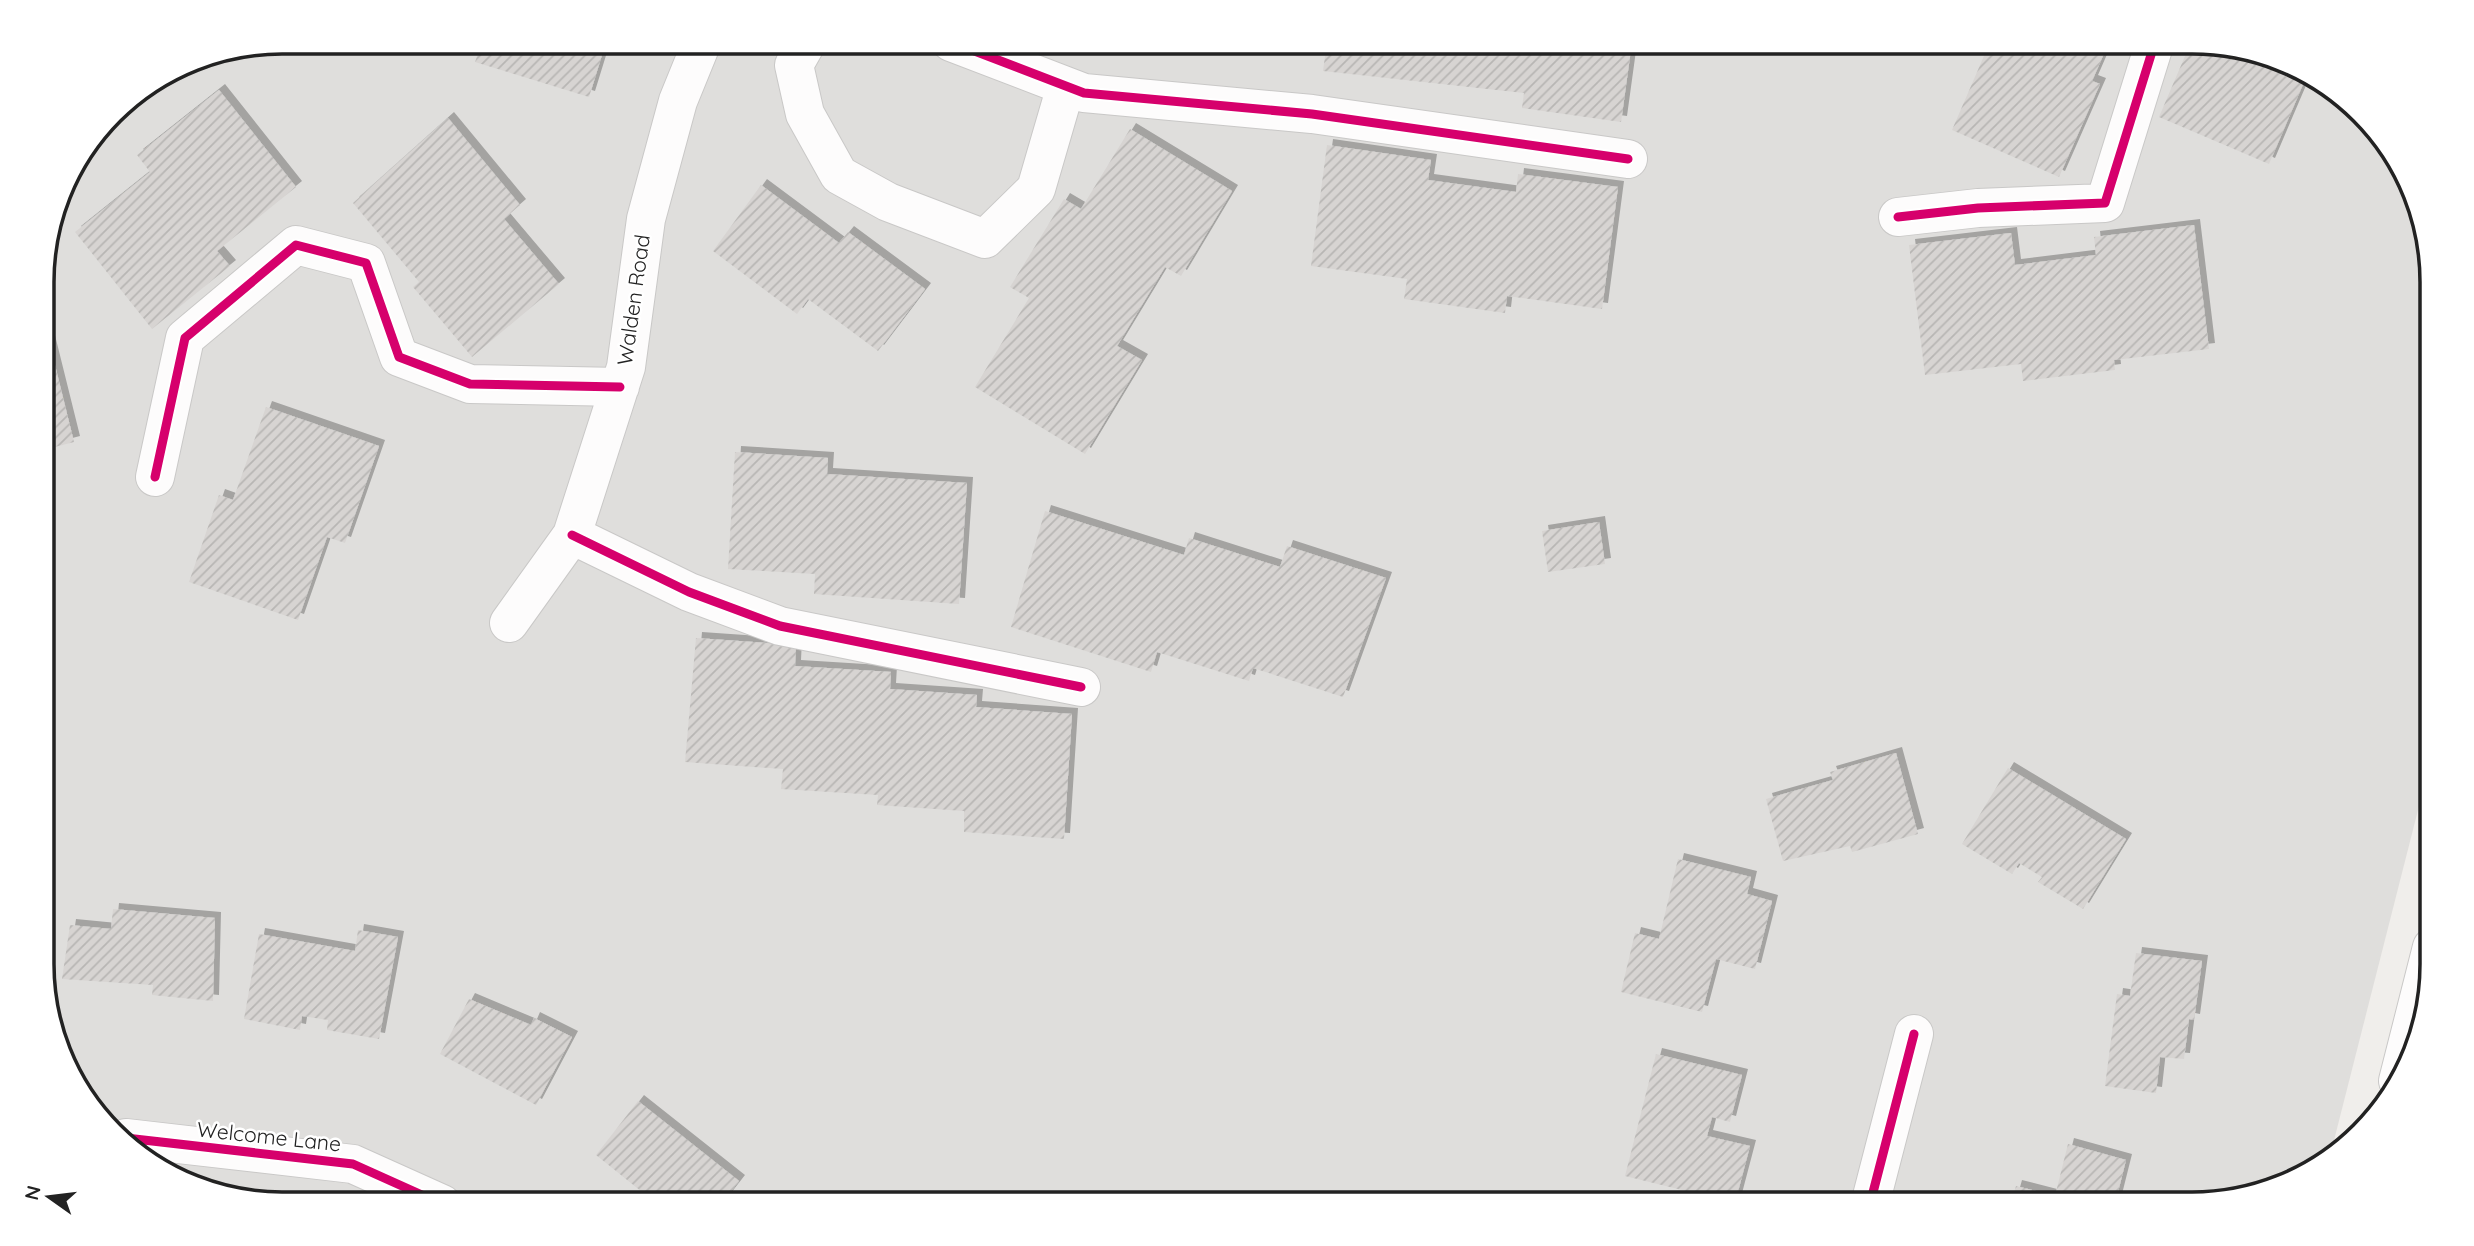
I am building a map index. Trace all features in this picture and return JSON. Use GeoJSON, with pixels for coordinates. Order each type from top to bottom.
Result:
{"type":"FeatureCollection","features":[{"type":"Feature","properties":{"kind":"street","name":"Walden Road"},"geometry":{"type":"LineString","coordinates":[[509,623],[572,535],[626,367],[646,219],[678,101],[697,54]]}},
{"type":"Feature","properties":{"kind":"street"},"geometry":{"type":"LineString","coordinates":[[800,54],[794,65],[805,114],[839,175],[888,202],[985,239],[1036,189],[1066,86]]}},
{"type":"Feature","properties":{"kind":"street"},"geometry":{"type":"LineString","coordinates":[[982,54],[1084,93],[1312,114],[1628,159]]}},
{"type":"Feature","properties":{"kind":"street"},"geometry":{"type":"LineString","coordinates":[[1898,218],[1978,208],[2105,203],[2151,54]]}},
{"type":"Feature","properties":{"kind":"street"},"geometry":{"type":"LineString","coordinates":[[155,477],[186,338],[296,244],[366,263],[399,357],[470,384],[620,387]]}},
{"type":"Feature","properties":{"kind":"street"},"geometry":{"type":"LineString","coordinates":[[572,535],[689,592],[780,626],[1081,687]]}},
{"type":"Feature","properties":{"kind":"street"},"geometry":{"type":"LineString","coordinates":[[1873,1191],[1914,1034]]}},
{"type":"Feature","properties":{"kind":"street","name":"Welcome Lane"},"geometry":{"type":"LineString","coordinates":[[138,1139],[353,1164],[415,1192]]}},
{"type":"Feature","properties":{"kind":"shaded area"},"geometry":{"type":"Polygon","coordinates":[[[2192,54],[2237,59],[2265,66],[2293,78],[2342,111],[2381,155],[2396,181],[2412,223],[2420,282],[2420,802],[2334,1141],[2293,1168],[2265,1180],[2237,1187],[2207,1191],[282,1192],[223,1184],[181,1168],[155,1153],[121,1125],[101,1103],[72,1051],[56,994],[55,267],[62,223],[78,181],[93,155],[132,111],[155,93],[195,72],[252,56],[2192,54]]]}},
{"type":"Feature","properties":{"kind":"building"},"geometry":{"type":"Polygon","coordinates":[[[478,54],[602,54],[589,97],[475,62],[478,54]]]}},
{"type":"Feature","properties":{"kind":"building"},"geometry":{"type":"Polygon","coordinates":[[[1325,54],[1630,54],[1621,122],[1522,108],[1524,93],[1323,71],[1325,54]]]}},
{"type":"Feature","properties":{"kind":"building"},"geometry":{"type":"Polygon","coordinates":[[[1985,54],[2104,54],[2092,81],[2100,84],[2059,177],[1952,130],[1985,54]]]}},
{"type":"Feature","properties":{"kind":"building"},"geometry":{"type":"Polygon","coordinates":[[[2186,54],[2222,56],[2265,66],[2303,84],[2269,164],[2159,117],[2186,54]]]}},
{"type":"Feature","properties":{"kind":"building"},"geometry":{"type":"Polygon","coordinates":[[[219,90],[296,187],[217,251],[230,266],[152,329],[75,232],[150,172],[137,155],[219,90]]]}},
{"type":"Feature","properties":{"kind":"building"},"geometry":{"type":"Polygon","coordinates":[[[448,118],[520,205],[504,219],[559,284],[472,357],[413,287],[419,282],[353,203],[448,118]]]}},
{"type":"Feature","properties":{"kind":"building"},"geometry":{"type":"Polygon","coordinates":[[[1130,129],[1232,191],[1181,276],[1165,267],[1117,346],[1142,360],[1085,454],[975,387],[1029,298],[1010,287],[1064,199],[1081,209],[1130,129]]]}},
{"type":"Feature","properties":{"kind":"building"},"geometry":{"type":"Polygon","coordinates":[[[1327,145],[1431,160],[1428,180],[1516,192],[1518,174],[1618,187],[1602,309],[1507,296],[1505,313],[1404,299],[1407,279],[1311,266],[1327,145]]]}},
{"type":"Feature","properties":{"kind":"building"},"geometry":{"type":"Polygon","coordinates":[[[761,185],[839,243],[848,232],[925,289],[878,351],[808,299],[797,314],[713,251],[761,185]]]}},
{"type":"Feature","properties":{"kind":"building"},"geometry":{"type":"Polygon","coordinates":[[[2194,225],[2209,349],[2114,360],[2115,370],[2023,381],[2021,364],[1925,375],[1909,245],[2011,233],[2015,265],[2096,255],[2094,237],[2194,225]]]}},
{"type":"Feature","properties":{"kind":"building"},"geometry":{"type":"Polygon","coordinates":[[[55,365],[74,442],[55,447],[55,365]]]}},
{"type":"Feature","properties":{"kind":"building"},"geometry":{"type":"Polygon","coordinates":[[[266,407],[379,446],[345,543],[327,537],[298,620],[189,582],[219,495],[233,500],[266,407]]]}},
{"type":"Feature","properties":{"kind":"building"},"geometry":{"type":"Polygon","coordinates":[[[735,452],[828,458],[827,474],[967,483],[959,604],[814,594],[815,574],[728,569],[735,452]]]}},
{"type":"Feature","properties":{"kind":"building"},"geometry":{"type":"Polygon","coordinates":[[[1045,511],[1184,555],[1189,538],[1280,567],[1287,546],[1386,578],[1343,697],[1253,668],[1249,681],[1157,652],[1151,672],[1011,627],[1045,511]]]}},
{"type":"Feature","properties":{"kind":"building"},"geometry":{"type":"Polygon","coordinates":[[[1599,522],[1605,564],[1548,572],[1542,531],[1599,522]]]}},
{"type":"Feature","properties":{"kind":"building"},"geometry":{"type":"Polygon","coordinates":[[[696,638],[796,645],[795,666],[891,672],[890,689],[977,695],[976,707],[1072,714],[1064,839],[964,832],[964,811],[877,805],[878,795],[781,789],[783,769],[685,762],[696,638]]]}},
{"type":"Feature","properties":{"kind":"building"},"geometry":{"type":"Polygon","coordinates":[[[1896,753],[1918,834],[1852,852],[1850,846],[1783,861],[1766,799],[1833,780],[1830,772],[1896,753]]]}},
{"type":"Feature","properties":{"kind":"building"},"geometry":{"type":"Polygon","coordinates":[[[2008,768],[2126,839],[2083,909],[2038,882],[2042,877],[2019,863],[2012,874],[1962,844],[2008,768]]]}},
{"type":"Feature","properties":{"kind":"building"},"geometry":{"type":"Polygon","coordinates":[[[1678,859],[1751,877],[1747,894],[1772,901],[1755,969],[1716,959],[1702,1012],[1621,992],[1635,933],[1659,939],[1678,859]]]}},
{"type":"Feature","properties":{"kind":"building"},"geometry":{"type":"Polygon","coordinates":[[[113,909],[215,918],[213,1001],[152,995],[153,985],[62,979],[70,925],[111,929],[113,909]]]}},
{"type":"Feature","properties":{"kind":"building"},"geometry":{"type":"Polygon","coordinates":[[[358,930],[398,937],[379,1039],[327,1030],[328,1020],[302,1016],[300,1030],[244,1019],[259,934],[355,951],[358,930]]]}},
{"type":"Feature","properties":{"kind":"building"},"geometry":{"type":"Polygon","coordinates":[[[2136,953],[2202,961],[2194,1020],[2189,1019],[2184,1059],[2160,1057],[2156,1093],[2105,1086],[2117,994],[2130,996],[2136,953]]]}},
{"type":"Feature","properties":{"kind":"building"},"geometry":{"type":"Polygon","coordinates":[[[469,999],[531,1025],[534,1018],[572,1037],[536,1105],[440,1054],[469,999]]]}},
{"type":"Feature","properties":{"kind":"building"},"geometry":{"type":"Polygon","coordinates":[[[1656,1054],[1742,1075],[1730,1122],[1712,1117],[1707,1136],[1750,1146],[1738,1191],[1687,1191],[1625,1176],[1656,1054]]]}},
{"type":"Feature","properties":{"kind":"building"},"geometry":{"type":"Polygon","coordinates":[[[638,1101],[739,1181],[731,1192],[642,1192],[596,1155],[638,1101]]]}},
{"type":"Feature","properties":{"kind":"building"},"geometry":{"type":"Polygon","coordinates":[[[2068,1144],[2126,1160],[2118,1191],[2056,1191],[2068,1144]]]}},
{"type":"Feature","properties":{"kind":"building"},"geometry":{"type":"Polygon","coordinates":[[[2016,1186],[2036,1191],[2015,1191],[2016,1186]]]}},
{"type":"Feature","properties":{"kind":"cycle path"},"geometry":{"type":"LineString","coordinates":[[982,54],[1084,93],[1312,114],[1628,159]]}},
{"type":"Feature","properties":{"kind":"cycle path"},"geometry":{"type":"LineString","coordinates":[[1898,217],[1978,208],[2105,203],[2151,54]]}},
{"type":"Feature","properties":{"kind":"cycle path"},"geometry":{"type":"LineString","coordinates":[[155,477],[185,338],[296,245],[366,263],[399,357],[470,384],[620,387]]}},
{"type":"Feature","properties":{"kind":"cycle path"},"geometry":{"type":"LineString","coordinates":[[572,535],[689,592],[780,626],[1081,687]]}},
{"type":"Feature","properties":{"kind":"cycle path"},"geometry":{"type":"LineString","coordinates":[[1873,1191],[1914,1034]]}},
{"type":"Feature","properties":{"kind":"cycle path"},"geometry":{"type":"LineString","coordinates":[[138,1139],[353,1164],[415,1192]]}}]}
